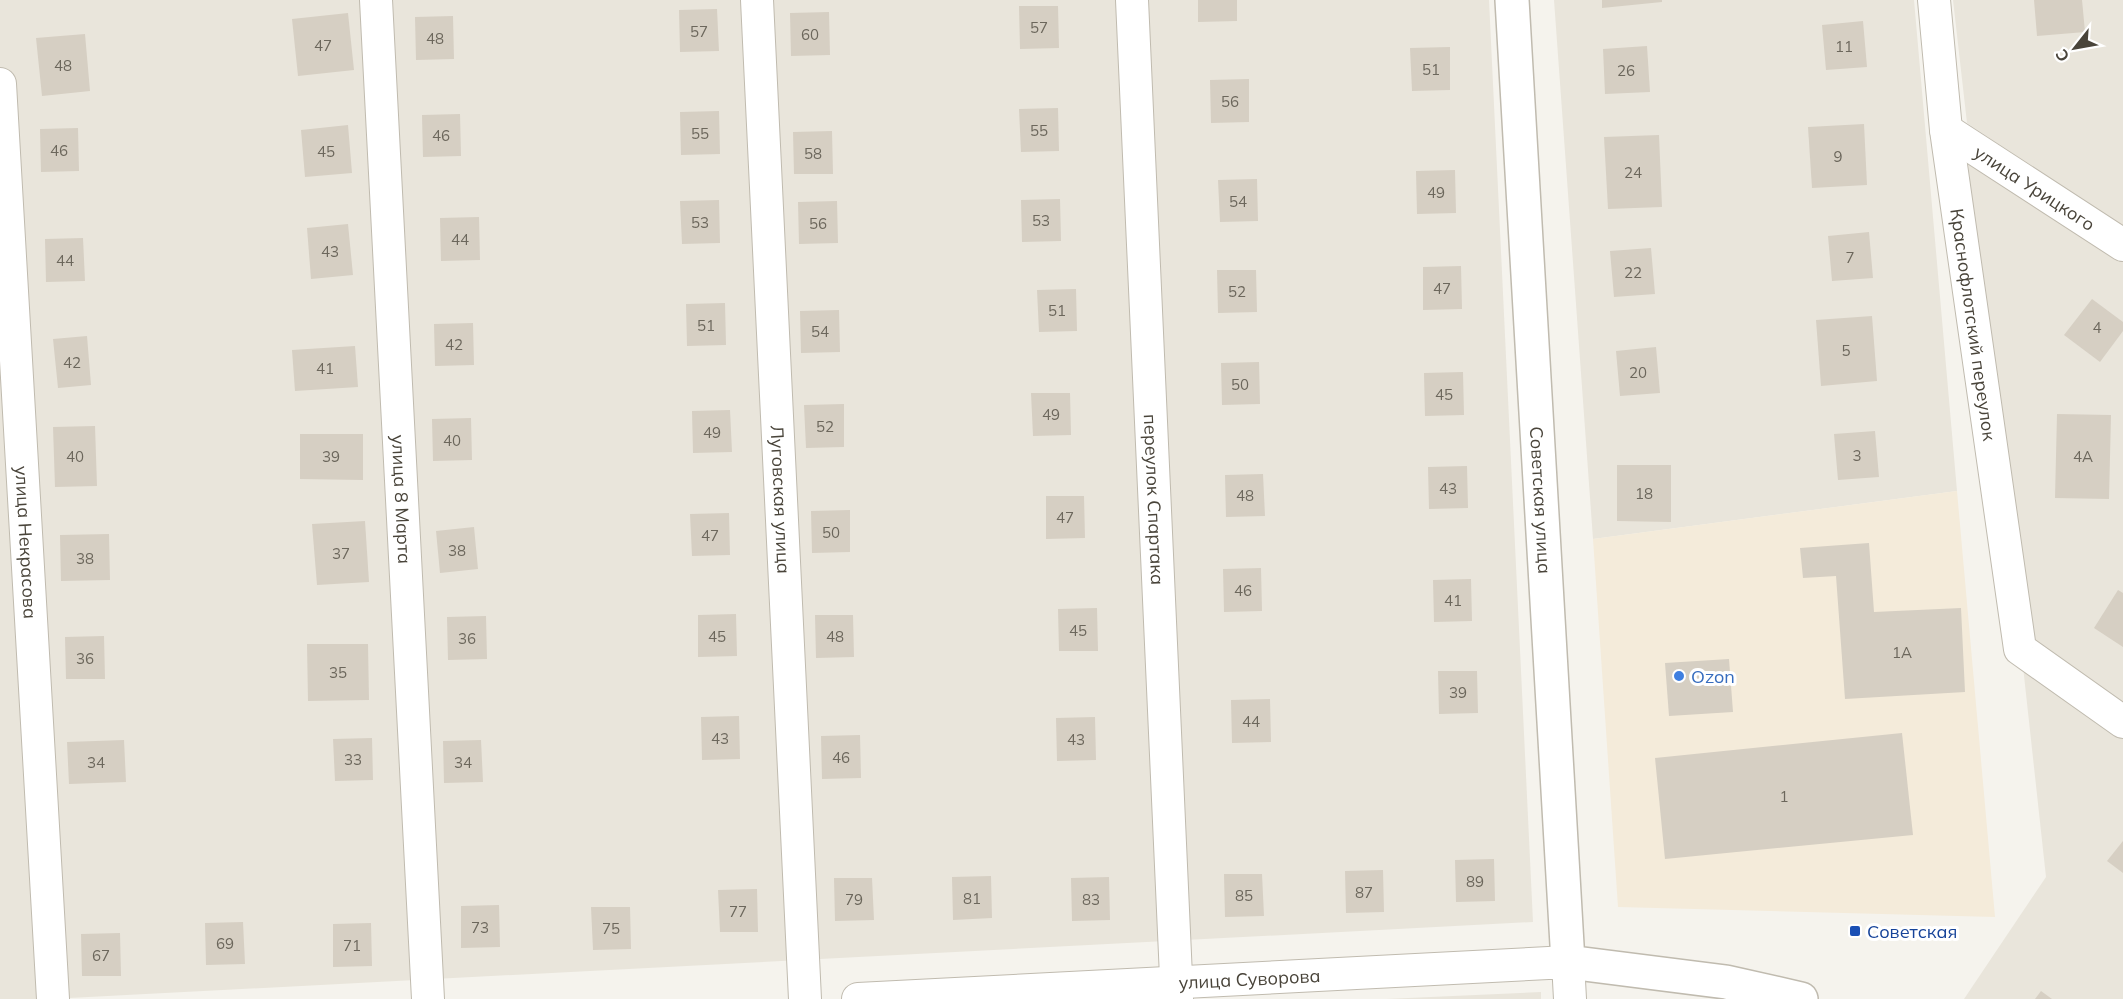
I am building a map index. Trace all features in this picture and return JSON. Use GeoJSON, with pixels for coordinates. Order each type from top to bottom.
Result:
{"type":"FeatureCollection","features":[{"type":"Feature","properties":{"kind":"street","name":"улица 8 Марта"},"geometry":{"type":"LineString","coordinates":[[376,0],[428,999]]}},
{"type":"Feature","properties":{"kind":"street","name":"Луговская улица"},"geometry":{"type":"LineString","coordinates":[[757,0],[805,999]]}},
{"type":"Feature","properties":{"kind":"street","name":"переулок Спартака"},"geometry":{"type":"LineString","coordinates":[[1132,0],[1176,991]]}},
{"type":"Feature","properties":{"kind":"street","name":"Советская улица"},"geometry":{"type":"LineString","coordinates":[[1512,0],[1570,999]]}},
{"type":"Feature","properties":{"kind":"street","name":"Краснофлотский переулок"},"geometry":{"type":"LineString","coordinates":[[1934,0],[1946,130],[2020,649],[2123,722]]}},
{"type":"Feature","properties":{"kind":"street","name":"улица Некрасова"},"geometry":{"type":"LineString","coordinates":[[0,84],[53,999]]}},
{"type":"Feature","properties":{"kind":"street","name":"улица Урицкого"},"geometry":{"type":"LineString","coordinates":[[1946,130],[2123,245]]}},
{"type":"Feature","properties":{"kind":"street","name":"улица Суворова"},"geometry":{"type":"LineString","coordinates":[[858,999],[1176,991],[1568,962]]}},
{"type":"Feature","properties":{"kind":"street"},"geometry":{"type":"LineString","coordinates":[[1568,962],[1726,982],[1801,999]]}},
{"type":"Feature","properties":{"kind":"shaded area"},"geometry":{"type":"Polygon","coordinates":[[[0,0],[1489,0],[1533,922],[50,999],[0,999],[0,0]]]}},
{"type":"Feature","properties":{"kind":"shaded area"},"geometry":{"type":"Polygon","coordinates":[[[1554,0],[1914,0],[1957,491],[1593,539],[1554,0]]]}},
{"type":"Feature","properties":{"kind":"shaded area"},"geometry":{"type":"Polygon","coordinates":[[[1953,0],[2123,0],[2123,228],[1967,123],[1953,0]]]}},
{"type":"Feature","properties":{"kind":"shaded area"},"geometry":{"type":"Polygon","coordinates":[[[1967,154],[2123,259],[2123,999],[1964,999],[2046,877],[1967,154]]]}},
{"type":"Feature","properties":{"kind":"shaded area"},"geometry":{"type":"Polygon","coordinates":[[[1957,491],[1995,917],[1618,907],[1593,539],[1957,491]]]}},
{"type":"Feature","properties":{"kind":"shaded area"},"geometry":{"type":"Polygon","coordinates":[[[1541,992],[1541,999],[1386,999],[1541,992]]]}},
{"type":"Feature","properties":{"kind":"building"},"geometry":{"type":"Polygon","coordinates":[[[1198,0],[1237,0],[1237,21],[1198,22],[1198,0]]]}},
{"type":"Feature","properties":{"kind":"building"},"geometry":{"type":"Polygon","coordinates":[[[1602,0],[1662,0],[1662,2],[1602,8],[1602,0]]]}},
{"type":"Feature","properties":{"kind":"building"},"geometry":{"type":"Polygon","coordinates":[[[2034,0],[2082,0],[2085,32],[2037,36],[2034,0]]]}},
{"type":"Feature","properties":{"kind":"building"},"geometry":{"type":"Polygon","coordinates":[[[1019,6],[1058,6],[1059,48],[1020,49],[1019,6]]]}},
{"type":"Feature","properties":{"kind":"building"},"geometry":{"type":"Polygon","coordinates":[[[717,9],[719,51],[680,52],[679,10],[717,9]]]}},
{"type":"Feature","properties":{"kind":"building"},"geometry":{"type":"Polygon","coordinates":[[[829,12],[830,55],[791,56],[790,13],[829,12]]]}},
{"type":"Feature","properties":{"kind":"building"},"geometry":{"type":"Polygon","coordinates":[[[348,13],[354,70],[298,76],[292,19],[348,13]]]}},
{"type":"Feature","properties":{"kind":"building"},"geometry":{"type":"Polygon","coordinates":[[[453,16],[454,59],[416,60],[415,17],[453,16]]]}},
{"type":"Feature","properties":{"kind":"building"},"geometry":{"type":"Polygon","coordinates":[[[1863,21],[1867,67],[1826,70],[1822,25],[1863,21]]]}},
{"type":"Feature","properties":{"kind":"building"},"geometry":{"type":"Polygon","coordinates":[[[85,34],[90,91],[42,96],[36,38],[85,34]]]}},
{"type":"Feature","properties":{"kind":"building"},"geometry":{"type":"Polygon","coordinates":[[[1647,46],[1650,92],[1605,94],[1603,49],[1647,46]]]}},
{"type":"Feature","properties":{"kind":"building"},"geometry":{"type":"Polygon","coordinates":[[[1450,47],[1450,90],[1412,91],[1410,48],[1450,47]]]}},
{"type":"Feature","properties":{"kind":"building"},"geometry":{"type":"Polygon","coordinates":[[[1249,79],[1249,122],[1211,123],[1210,80],[1249,79]]]}},
{"type":"Feature","properties":{"kind":"building"},"geometry":{"type":"Polygon","coordinates":[[[1058,108],[1059,151],[1021,152],[1019,109],[1058,108]]]}},
{"type":"Feature","properties":{"kind":"building"},"geometry":{"type":"Polygon","coordinates":[[[719,111],[720,154],[681,155],[680,112],[719,111]]]}},
{"type":"Feature","properties":{"kind":"building"},"geometry":{"type":"Polygon","coordinates":[[[460,114],[461,156],[423,157],[422,115],[460,114]]]}},
{"type":"Feature","properties":{"kind":"building"},"geometry":{"type":"Polygon","coordinates":[[[1864,124],[1867,185],[1812,188],[1808,127],[1864,124]]]}},
{"type":"Feature","properties":{"kind":"building"},"geometry":{"type":"Polygon","coordinates":[[[348,125],[352,173],[305,177],[301,130],[348,125]]]}},
{"type":"Feature","properties":{"kind":"building"},"geometry":{"type":"Polygon","coordinates":[[[78,128],[79,171],[41,172],[40,129],[78,128]]]}},
{"type":"Feature","properties":{"kind":"building"},"geometry":{"type":"Polygon","coordinates":[[[832,131],[833,174],[794,174],[793,132],[832,131]]]}},
{"type":"Feature","properties":{"kind":"building"},"geometry":{"type":"Polygon","coordinates":[[[1659,135],[1662,207],[1608,209],[1604,137],[1659,135]]]}},
{"type":"Feature","properties":{"kind":"building"},"geometry":{"type":"Polygon","coordinates":[[[1455,170],[1456,213],[1417,214],[1416,171],[1455,170]]]}},
{"type":"Feature","properties":{"kind":"building"},"geometry":{"type":"Polygon","coordinates":[[[1257,179],[1258,221],[1220,222],[1218,180],[1257,179]]]}},
{"type":"Feature","properties":{"kind":"building"},"geometry":{"type":"Polygon","coordinates":[[[1060,199],[1061,241],[1022,242],[1021,200],[1060,199]]]}},
{"type":"Feature","properties":{"kind":"building"},"geometry":{"type":"Polygon","coordinates":[[[719,200],[720,243],[682,244],[680,201],[719,200]]]}},
{"type":"Feature","properties":{"kind":"building"},"geometry":{"type":"Polygon","coordinates":[[[837,201],[838,243],[799,244],[798,202],[837,201]]]}},
{"type":"Feature","properties":{"kind":"building"},"geometry":{"type":"Polygon","coordinates":[[[479,217],[480,260],[441,261],[440,218],[479,217]]]}},
{"type":"Feature","properties":{"kind":"building"},"geometry":{"type":"Polygon","coordinates":[[[348,224],[353,275],[311,279],[307,228],[348,224]]]}},
{"type":"Feature","properties":{"kind":"building"},"geometry":{"type":"Polygon","coordinates":[[[1869,232],[1873,278],[1832,281],[1828,236],[1869,232]]]}},
{"type":"Feature","properties":{"kind":"building"},"geometry":{"type":"Polygon","coordinates":[[[83,238],[85,281],[46,282],[45,239],[83,238]]]}},
{"type":"Feature","properties":{"kind":"building"},"geometry":{"type":"Polygon","coordinates":[[[1651,248],[1655,294],[1614,297],[1610,251],[1651,248]]]}},
{"type":"Feature","properties":{"kind":"building"},"geometry":{"type":"Polygon","coordinates":[[[1461,266],[1462,309],[1423,310],[1423,267],[1461,266]]]}},
{"type":"Feature","properties":{"kind":"building"},"geometry":{"type":"Polygon","coordinates":[[[1217,270],[1256,270],[1257,312],[1218,313],[1217,270]]]}},
{"type":"Feature","properties":{"kind":"building"},"geometry":{"type":"Polygon","coordinates":[[[1076,289],[1077,331],[1039,332],[1037,290],[1076,289]]]}},
{"type":"Feature","properties":{"kind":"building"},"geometry":{"type":"Polygon","coordinates":[[[2092,299],[2123,322],[2123,331],[2100,362],[2064,335],[2092,299]]]}},
{"type":"Feature","properties":{"kind":"building"},"geometry":{"type":"Polygon","coordinates":[[[725,303],[726,345],[687,346],[686,304],[725,303]]]}},
{"type":"Feature","properties":{"kind":"building"},"geometry":{"type":"Polygon","coordinates":[[[839,310],[840,352],[801,353],[800,311],[839,310]]]}},
{"type":"Feature","properties":{"kind":"building"},"geometry":{"type":"Polygon","coordinates":[[[1872,316],[1877,381],[1821,386],[1816,320],[1872,316]]]}},
{"type":"Feature","properties":{"kind":"building"},"geometry":{"type":"Polygon","coordinates":[[[473,323],[474,365],[435,366],[434,324],[473,323]]]}},
{"type":"Feature","properties":{"kind":"building"},"geometry":{"type":"Polygon","coordinates":[[[87,336],[91,385],[58,388],[53,339],[87,336]]]}},
{"type":"Feature","properties":{"kind":"building"},"geometry":{"type":"Polygon","coordinates":[[[355,346],[358,387],[295,391],[292,350],[355,346]]]}},
{"type":"Feature","properties":{"kind":"building"},"geometry":{"type":"Polygon","coordinates":[[[1656,347],[1660,393],[1620,396],[1616,351],[1656,347]]]}},
{"type":"Feature","properties":{"kind":"building"},"geometry":{"type":"Polygon","coordinates":[[[1259,362],[1260,404],[1222,405],[1221,363],[1259,362]]]}},
{"type":"Feature","properties":{"kind":"building"},"geometry":{"type":"Polygon","coordinates":[[[1463,372],[1464,415],[1425,416],[1424,373],[1463,372]]]}},
{"type":"Feature","properties":{"kind":"building"},"geometry":{"type":"Polygon","coordinates":[[[1031,393],[1070,393],[1071,435],[1033,436],[1031,393]]]}},
{"type":"Feature","properties":{"kind":"building"},"geometry":{"type":"Polygon","coordinates":[[[844,404],[844,447],[806,448],[804,405],[844,404]]]}},
{"type":"Feature","properties":{"kind":"building"},"geometry":{"type":"Polygon","coordinates":[[[730,410],[732,452],[693,453],[692,411],[730,410]]]}},
{"type":"Feature","properties":{"kind":"building"},"geometry":{"type":"Polygon","coordinates":[[[2057,414],[2111,415],[2109,499],[2055,498],[2057,414]]]}},
{"type":"Feature","properties":{"kind":"building"},"geometry":{"type":"Polygon","coordinates":[[[471,418],[472,460],[433,461],[432,419],[471,418]]]}},
{"type":"Feature","properties":{"kind":"building"},"geometry":{"type":"Polygon","coordinates":[[[95,426],[97,486],[55,487],[53,427],[95,426]]]}},
{"type":"Feature","properties":{"kind":"building"},"geometry":{"type":"Polygon","coordinates":[[[1875,431],[1879,477],[1838,480],[1834,434],[1875,431]]]}},
{"type":"Feature","properties":{"kind":"building"},"geometry":{"type":"Polygon","coordinates":[[[300,434],[363,434],[363,480],[300,479],[300,434]]]}},
{"type":"Feature","properties":{"kind":"building"},"geometry":{"type":"Polygon","coordinates":[[[1617,465],[1671,465],[1671,522],[1617,521],[1617,465]]]}},
{"type":"Feature","properties":{"kind":"building"},"geometry":{"type":"Polygon","coordinates":[[[1467,466],[1468,508],[1429,509],[1428,467],[1467,466]]]}},
{"type":"Feature","properties":{"kind":"building"},"geometry":{"type":"Polygon","coordinates":[[[1263,474],[1265,516],[1226,517],[1225,475],[1263,474]]]}},
{"type":"Feature","properties":{"kind":"building"},"geometry":{"type":"Polygon","coordinates":[[[1046,496],[1084,496],[1085,538],[1046,539],[1046,496]]]}},
{"type":"Feature","properties":{"kind":"building"},"geometry":{"type":"Polygon","coordinates":[[[850,510],[850,552],[812,553],[811,511],[850,510]]]}},
{"type":"Feature","properties":{"kind":"building"},"geometry":{"type":"Polygon","coordinates":[[[729,513],[730,555],[692,556],[690,514],[729,513]]]}},
{"type":"Feature","properties":{"kind":"building"},"geometry":{"type":"Polygon","coordinates":[[[365,521],[369,582],[317,585],[312,524],[365,521]]]}},
{"type":"Feature","properties":{"kind":"building"},"geometry":{"type":"Polygon","coordinates":[[[474,527],[478,569],[440,573],[436,531],[474,527]]]}},
{"type":"Feature","properties":{"kind":"building"},"geometry":{"type":"Polygon","coordinates":[[[109,534],[110,580],[61,581],[60,535],[109,534]]]}},
{"type":"Feature","properties":{"kind":"building"},"geometry":{"type":"Polygon","coordinates":[[[1869,543],[1874,612],[1961,608],[1965,692],[1845,699],[1836,576],[1803,578],[1800,548],[1869,543]]]}},
{"type":"Feature","properties":{"kind":"building"},"geometry":{"type":"Polygon","coordinates":[[[1261,568],[1262,611],[1224,612],[1223,569],[1261,568]]]}},
{"type":"Feature","properties":{"kind":"building"},"geometry":{"type":"Polygon","coordinates":[[[1471,579],[1472,621],[1434,622],[1433,580],[1471,579]]]}},
{"type":"Feature","properties":{"kind":"building"},"geometry":{"type":"Polygon","coordinates":[[[2118,590],[2123,593],[2123,647],[2094,628],[2118,590]]]}},
{"type":"Feature","properties":{"kind":"building"},"geometry":{"type":"Polygon","coordinates":[[[1097,608],[1098,651],[1059,651],[1058,609],[1097,608]]]}},
{"type":"Feature","properties":{"kind":"building"},"geometry":{"type":"Polygon","coordinates":[[[736,614],[737,656],[698,657],[698,615],[736,614]]]}},
{"type":"Feature","properties":{"kind":"building"},"geometry":{"type":"Polygon","coordinates":[[[815,615],[853,615],[854,657],[816,658],[815,615]]]}},
{"type":"Feature","properties":{"kind":"building"},"geometry":{"type":"Polygon","coordinates":[[[486,616],[487,659],[448,660],[447,617],[486,616]]]}},
{"type":"Feature","properties":{"kind":"building"},"geometry":{"type":"Polygon","coordinates":[[[104,636],[105,679],[66,679],[65,637],[104,636]]]}},
{"type":"Feature","properties":{"kind":"building"},"geometry":{"type":"Polygon","coordinates":[[[307,644],[368,644],[369,700],[308,701],[307,644]]]}},
{"type":"Feature","properties":{"kind":"building"},"geometry":{"type":"Polygon","coordinates":[[[1729,659],[1733,712],[1669,716],[1665,663],[1729,659]]]}},
{"type":"Feature","properties":{"kind":"building"},"geometry":{"type":"Polygon","coordinates":[[[1438,671],[1477,671],[1478,713],[1439,714],[1438,671]]]}},
{"type":"Feature","properties":{"kind":"building"},"geometry":{"type":"Polygon","coordinates":[[[1270,699],[1271,742],[1232,743],[1231,700],[1270,699]]]}},
{"type":"Feature","properties":{"kind":"building"},"geometry":{"type":"Polygon","coordinates":[[[739,716],[740,759],[702,760],[701,717],[739,716]]]}},
{"type":"Feature","properties":{"kind":"building"},"geometry":{"type":"Polygon","coordinates":[[[1095,717],[1096,760],[1057,761],[1056,718],[1095,717]]]}},
{"type":"Feature","properties":{"kind":"building"},"geometry":{"type":"Polygon","coordinates":[[[1902,733],[1913,835],[1665,859],[1655,758],[1902,733]]]}},
{"type":"Feature","properties":{"kind":"building"},"geometry":{"type":"Polygon","coordinates":[[[860,735],[861,778],[822,779],[821,736],[860,735]]]}},
{"type":"Feature","properties":{"kind":"building"},"geometry":{"type":"Polygon","coordinates":[[[372,738],[373,780],[335,781],[333,739],[372,738]]]}},
{"type":"Feature","properties":{"kind":"building"},"geometry":{"type":"Polygon","coordinates":[[[124,740],[126,782],[69,784],[67,742],[124,740]]]}},
{"type":"Feature","properties":{"kind":"building"},"geometry":{"type":"Polygon","coordinates":[[[481,740],[483,782],[444,783],[443,741],[481,740]]]}},
{"type":"Feature","properties":{"kind":"building"},"geometry":{"type":"Polygon","coordinates":[[[2123,841],[2123,873],[2107,861],[2123,841]]]}},
{"type":"Feature","properties":{"kind":"building"},"geometry":{"type":"Polygon","coordinates":[[[1494,859],[1495,901],[1456,902],[1455,860],[1494,859]]]}},
{"type":"Feature","properties":{"kind":"building"},"geometry":{"type":"Polygon","coordinates":[[[1383,870],[1384,912],[1346,913],[1345,871],[1383,870]]]}},
{"type":"Feature","properties":{"kind":"building"},"geometry":{"type":"Polygon","coordinates":[[[1224,874],[1262,874],[1264,916],[1225,917],[1224,874]]]}},
{"type":"Feature","properties":{"kind":"building"},"geometry":{"type":"Polygon","coordinates":[[[991,876],[992,918],[953,920],[952,877],[991,876]]]}},
{"type":"Feature","properties":{"kind":"building"},"geometry":{"type":"Polygon","coordinates":[[[1109,877],[1110,920],[1072,921],[1071,878],[1109,877]]]}},
{"type":"Feature","properties":{"kind":"building"},"geometry":{"type":"Polygon","coordinates":[[[834,878],[872,878],[874,920],[835,921],[834,878]]]}},
{"type":"Feature","properties":{"kind":"building"},"geometry":{"type":"Polygon","coordinates":[[[757,889],[758,932],[720,932],[718,890],[757,889]]]}},
{"type":"Feature","properties":{"kind":"building"},"geometry":{"type":"Polygon","coordinates":[[[499,905],[500,947],[461,948],[461,906],[499,905]]]}},
{"type":"Feature","properties":{"kind":"building"},"geometry":{"type":"Polygon","coordinates":[[[591,907],[630,907],[631,949],[593,950],[591,907]]]}},
{"type":"Feature","properties":{"kind":"building"},"geometry":{"type":"Polygon","coordinates":[[[243,922],[245,964],[206,965],[205,923],[243,922]]]}},
{"type":"Feature","properties":{"kind":"building"},"geometry":{"type":"Polygon","coordinates":[[[371,923],[372,966],[333,967],[333,924],[371,923]]]}},
{"type":"Feature","properties":{"kind":"building"},"geometry":{"type":"Polygon","coordinates":[[[120,933],[121,976],[82,976],[81,934],[120,933]]]}},
{"type":"Feature","properties":{"kind":"building"},"geometry":{"type":"Polygon","coordinates":[[[2041,991],[2052,999],[2035,999],[2041,991]]]}},
{"type":"Feature","properties":{"kind":"place","name":"Ozon"},"geometry":{"type":"Point","coordinates":[1679,676]}},
{"type":"Feature","properties":{"kind":"place","name":"Советская"},"geometry":{"type":"Point","coordinates":[1855,931]}}]}
